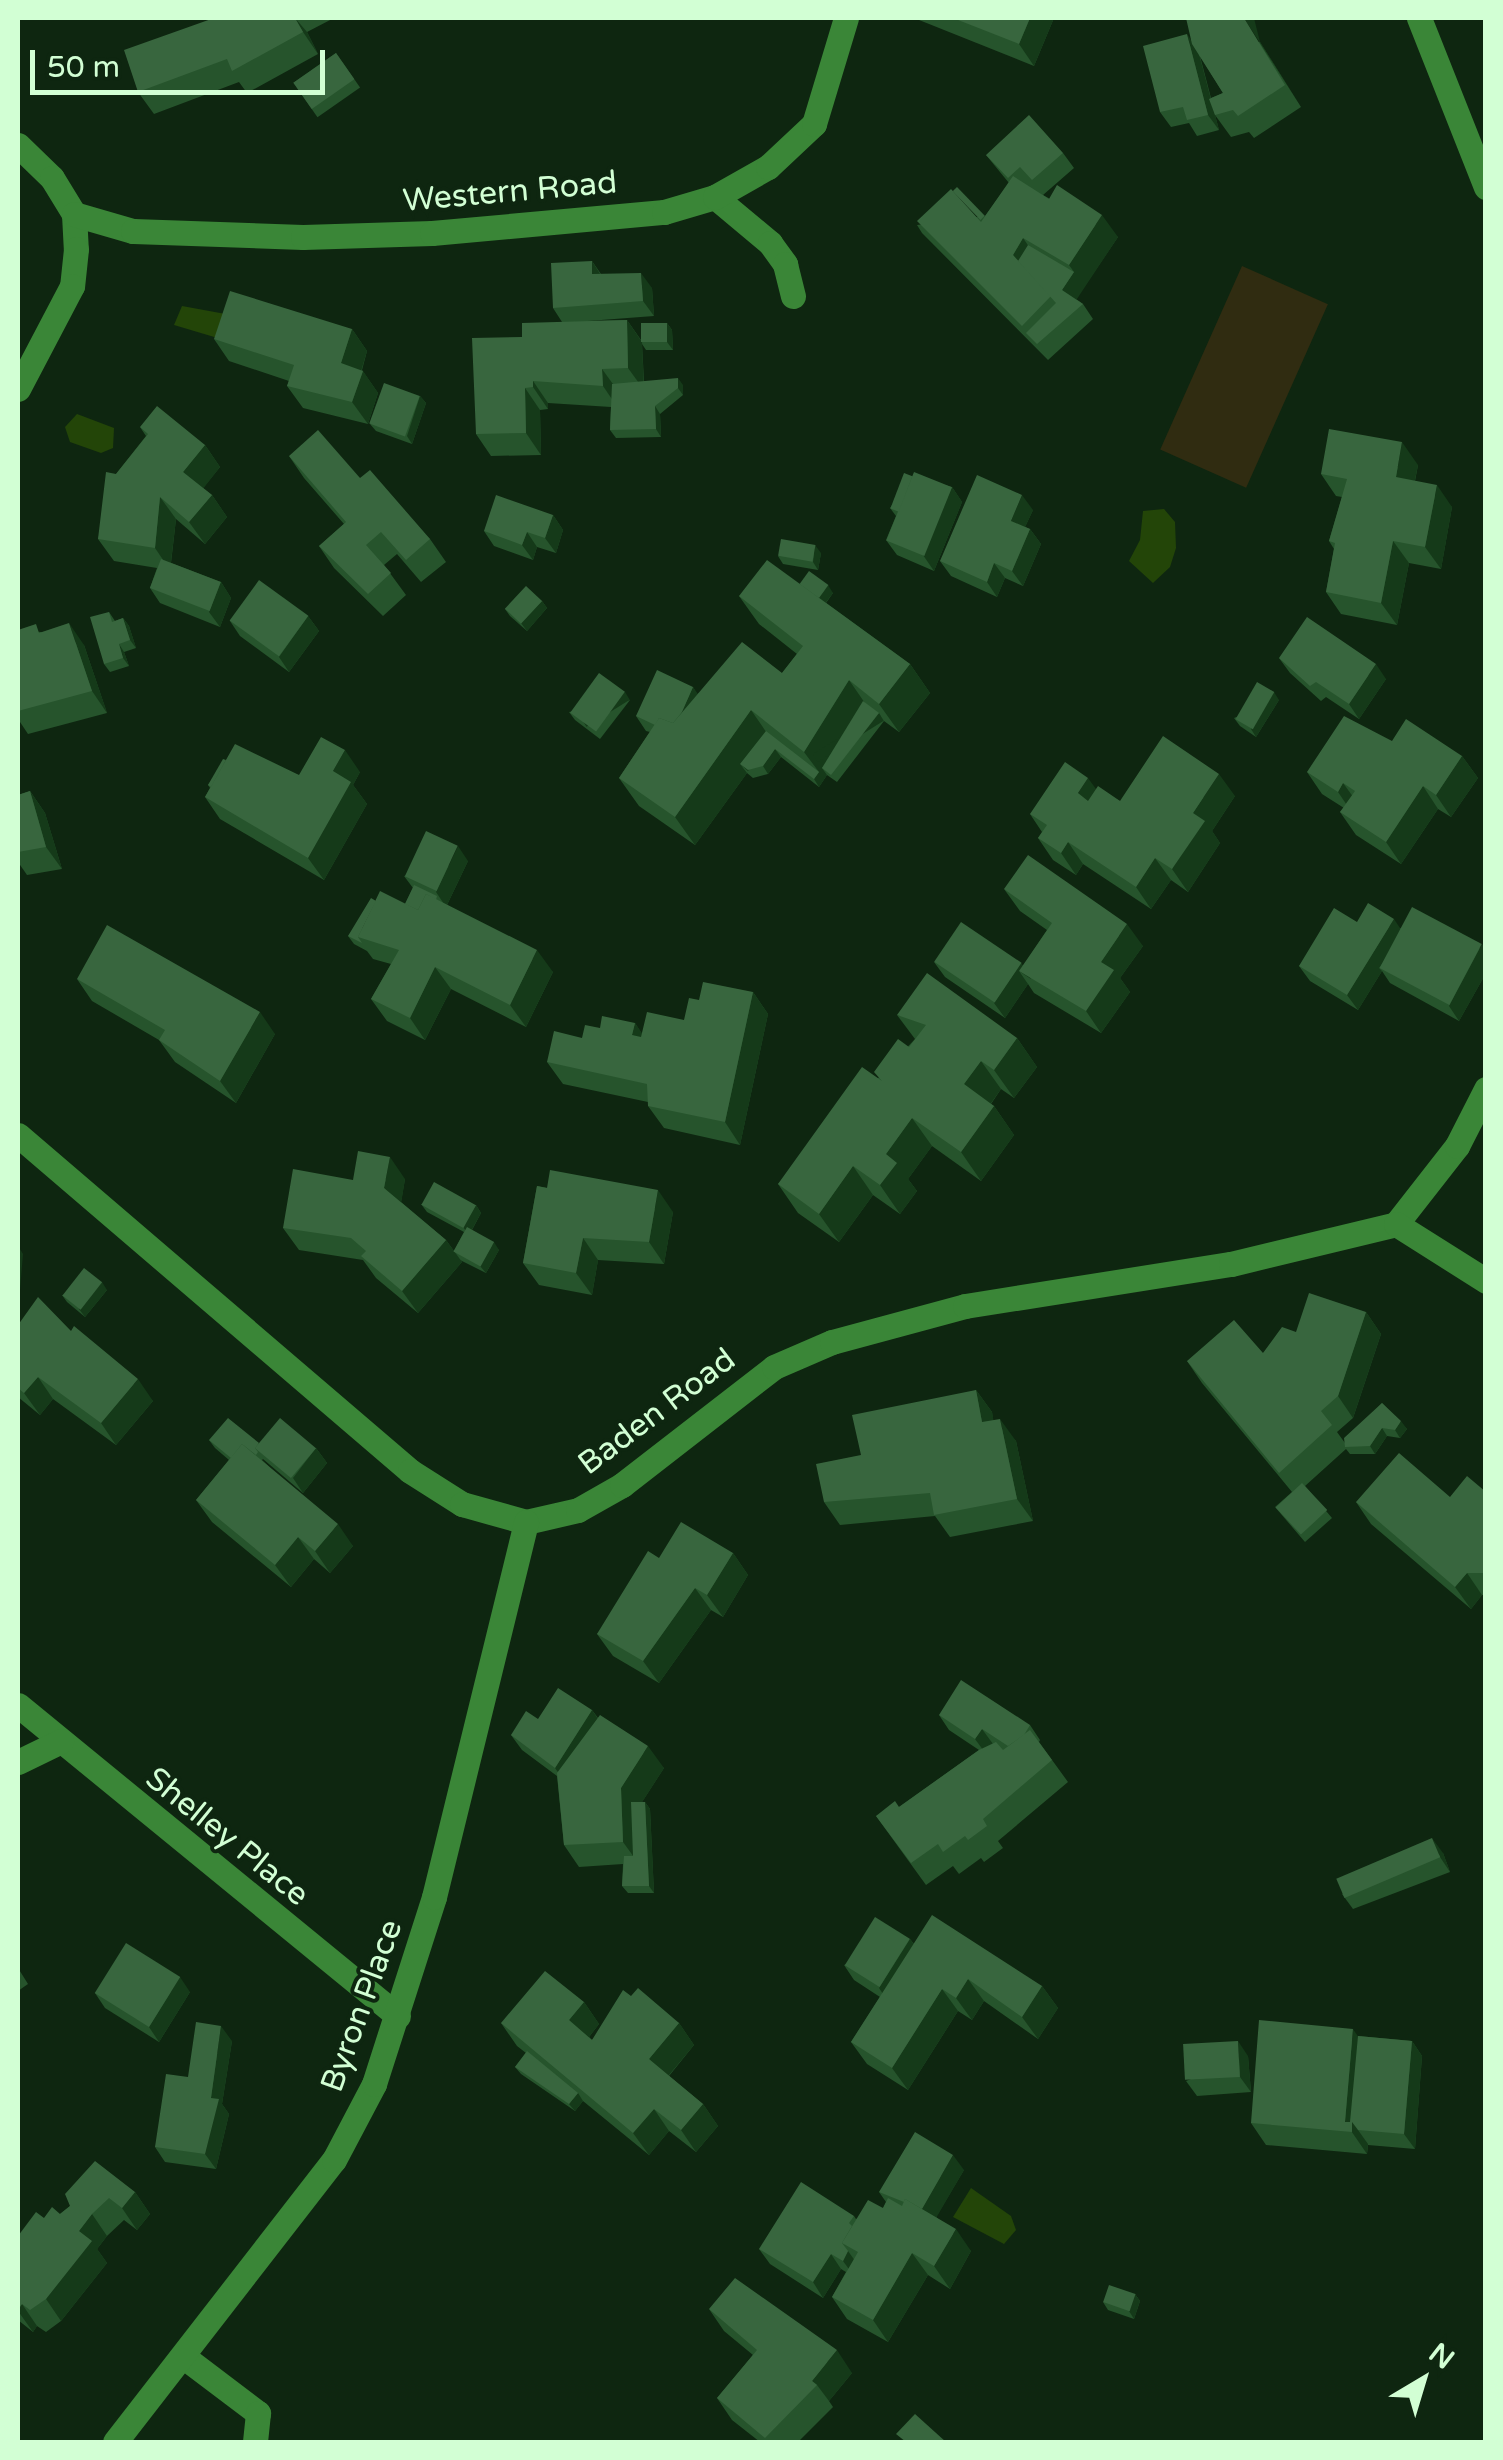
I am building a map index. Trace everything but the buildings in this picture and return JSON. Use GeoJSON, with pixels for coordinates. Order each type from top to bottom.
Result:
{"type":"FeatureCollection","features":[{"type":"Feature","properties":{"kind":"street","name":"Western Road"},"geometry":{"type":"LineString","coordinates":[[74,214],[133,231],[303,237],[551,225],[664,212],[715,197],[768,167],[814,124],[846,18]]}},
{"type":"Feature","properties":{"kind":"street"},"geometry":{"type":"LineString","coordinates":[[1419,18],[1485,182]]}},
{"type":"Feature","properties":{"kind":"street"},"geometry":{"type":"LineString","coordinates":[[18,145],[52,178],[74,214],[72,286],[18,388]]}},
{"type":"Feature","properties":{"kind":"street"},"geometry":{"type":"LineString","coordinates":[[715,197],[770,243],[784,264],[793,296]]}},
{"type":"Feature","properties":{"kind":"street"},"geometry":{"type":"LineString","coordinates":[[1486,1089],[1456,1146],[1396,1224],[1486,1281]]}},
{"type":"Feature","properties":{"kind":"street","name":"Baden Road"},"geometry":{"type":"LineString","coordinates":[[18,1135],[410,1470],[462,1504],[526,1522],[578,1510],[622,1485],[774,1366],[832,1342],[964,1306],[1231,1264],[1396,1224]]}},
{"type":"Feature","properties":{"kind":"street","name":"Byron Place"},"geometry":{"type":"LineString","coordinates":[[115,2442],[334,2160],[374,2084],[434,1897],[526,1522]]}},
{"type":"Feature","properties":{"kind":"street","name":"Shelley Place"},"geometry":{"type":"LineString","coordinates":[[18,1705],[398,2016]]}},
{"type":"Feature","properties":{"kind":"street"},"geometry":{"type":"LineString","coordinates":[[18,1762],[60,1742]]}},
{"type":"Feature","properties":{"kind":"street"},"geometry":{"type":"LineString","coordinates":[[184,2357],[258,2413],[255,2442]]}},
{"type":"Feature","properties":{"kind":"shaded area"},"geometry":{"type":"Polygon","coordinates":[[[1242,266],[1328,304],[1246,488],[1160,450],[1242,266]]]}},
{"type":"Feature","properties":{"kind":"shaded area"},"geometry":{"type":"Polygon","coordinates":[[[182,306],[231,315],[221,339],[174,325],[182,306]]]}},
{"type":"Feature","properties":{"kind":"shaded area"},"geometry":{"type":"Polygon","coordinates":[[[77,414],[114,428],[113,448],[101,453],[70,442],[65,427],[77,414]]]}},
{"type":"Feature","properties":{"kind":"shaded area"},"geometry":{"type":"Polygon","coordinates":[[[1164,509],[1175,522],[1176,548],[1170,567],[1153,583],[1129,561],[1140,540],[1143,511],[1164,509]]]}},
{"type":"Feature","properties":{"kind":"shaded area"},"geometry":{"type":"Polygon","coordinates":[[[971,2188],[1011,2216],[1016,2230],[1004,2244],[953,2217],[971,2188]]]}}]}
